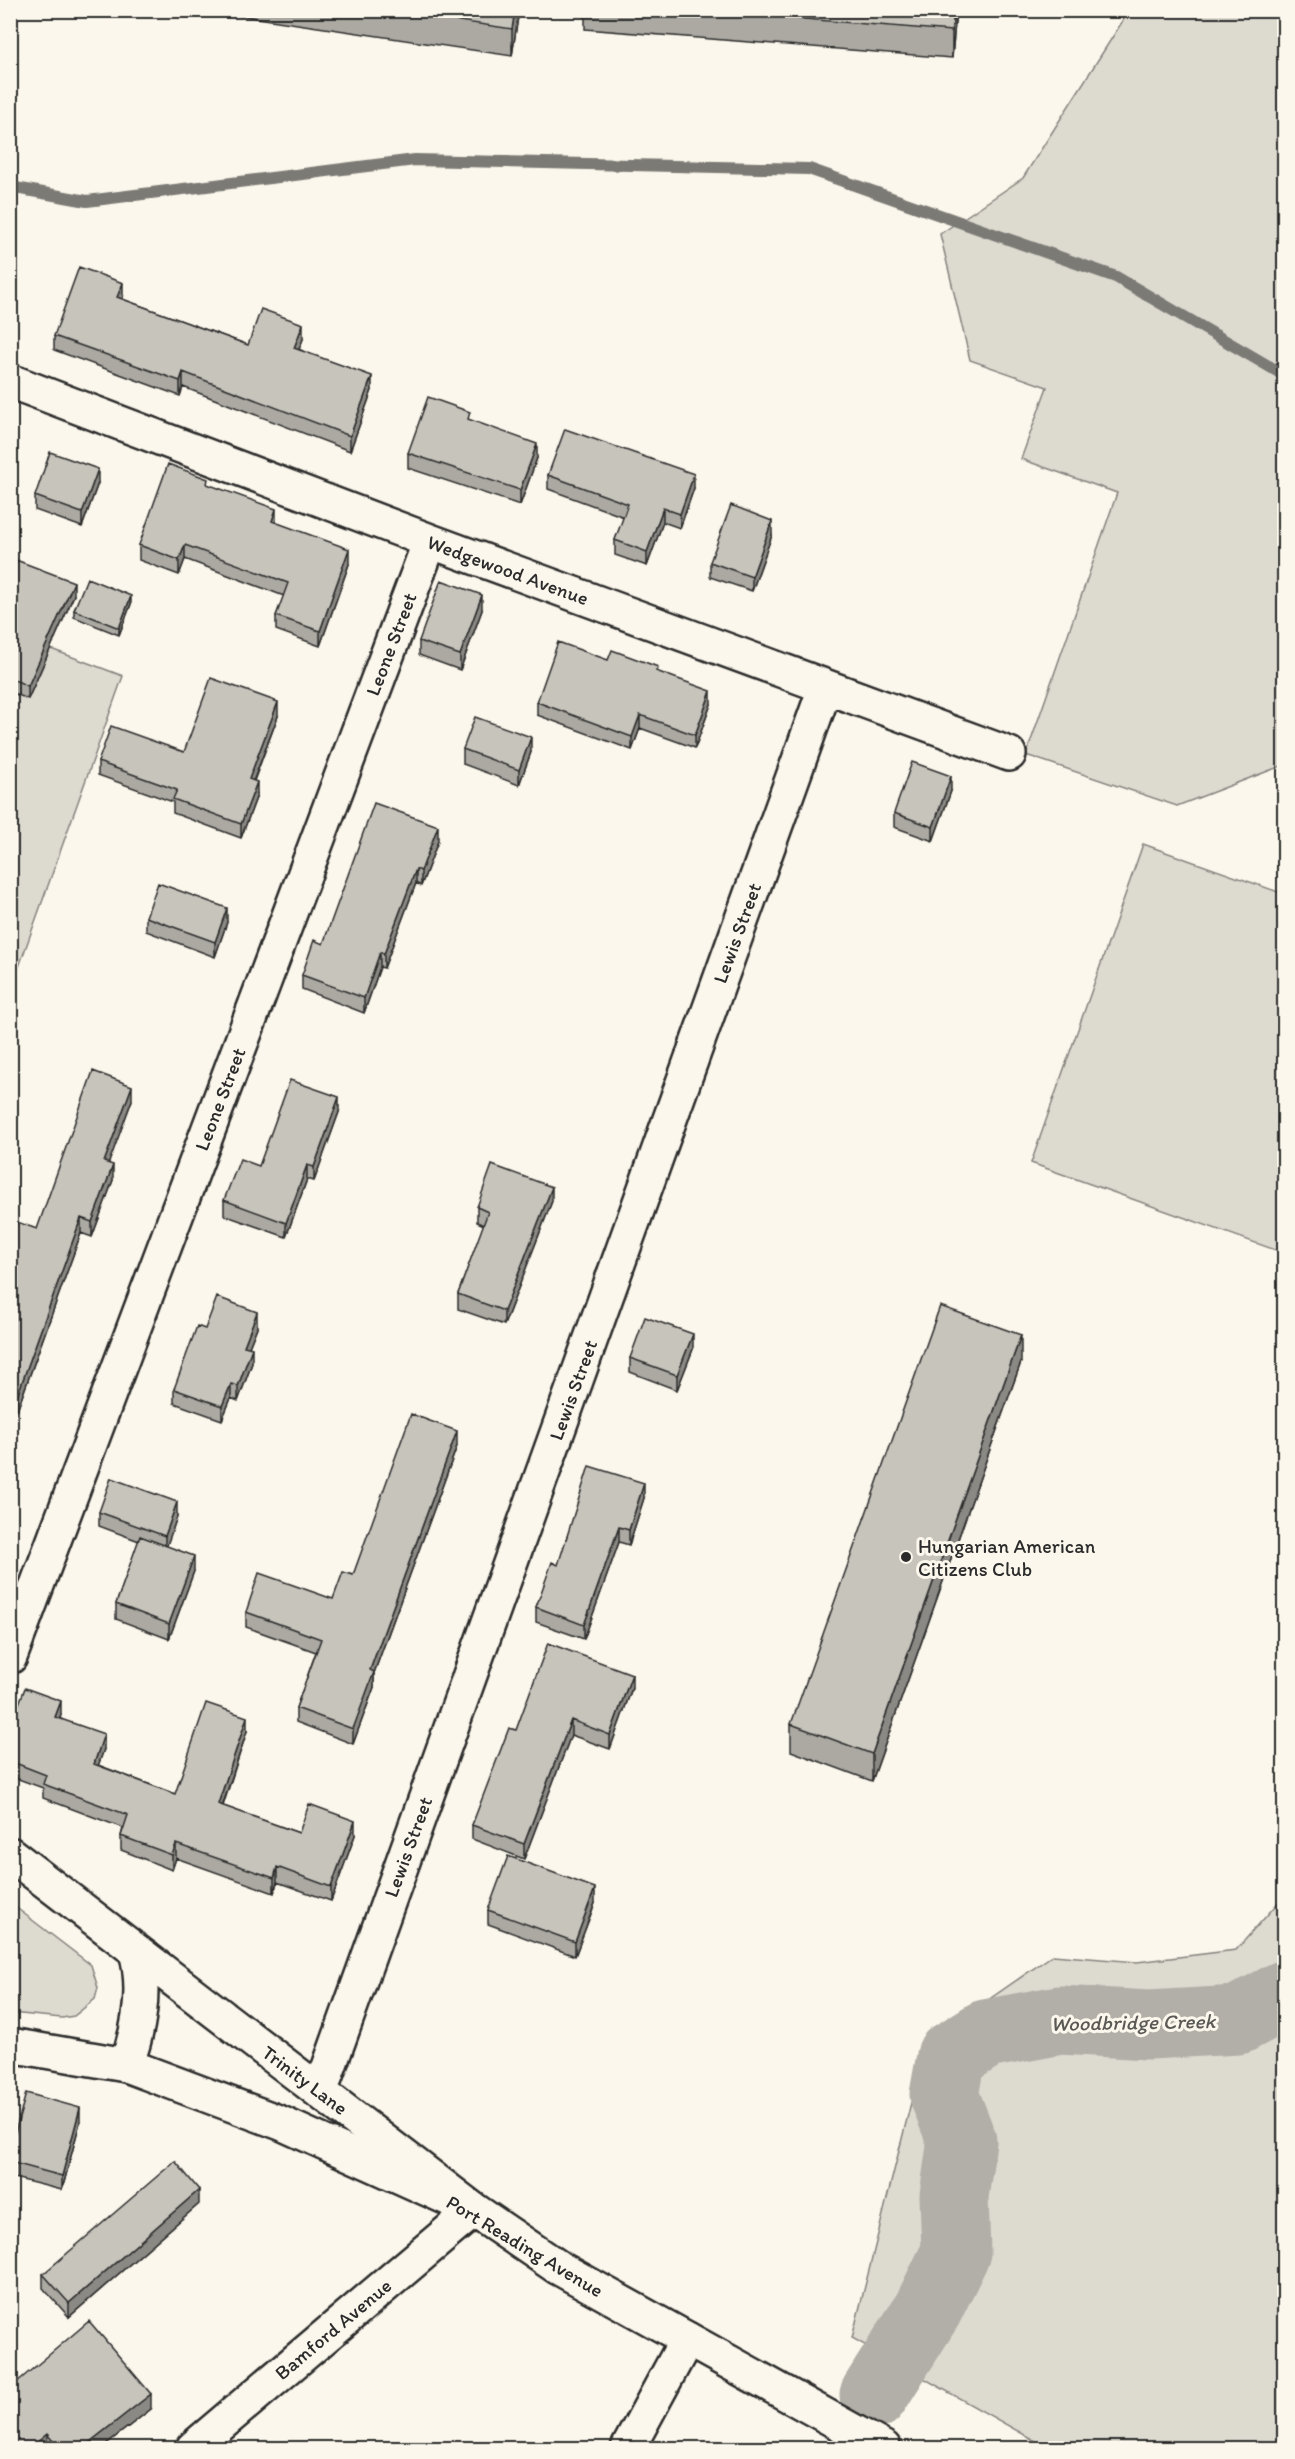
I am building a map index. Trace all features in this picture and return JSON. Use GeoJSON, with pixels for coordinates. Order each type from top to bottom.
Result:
{"type":"FeatureCollection","features":[{"type":"Feature","properties":{"kind":"street","name":"Wedgewood Avenue"},"geometry":{"type":"LineString","coordinates":[[10,381],[430,541],[1009,754]]}},
{"type":"Feature","properties":{"kind":"street","name":"Leone Street"},"geometry":{"type":"LineString","coordinates":[[10,1657],[430,541]]}},
{"type":"Feature","properties":{"kind":"street","name":"Lewis Street"},"geometry":{"type":"LineString","coordinates":[[320,2092],[825,688]]}},
{"type":"Feature","properties":{"kind":"street","name":"Trinity Lane"},"geometry":{"type":"LineString","coordinates":[[10,1854],[474,2210]]}},
{"type":"Feature","properties":{"kind":"street"},"geometry":{"type":"LineString","coordinates":[[126,2065],[138,2023],[142,1993],[136,1951]]}},
{"type":"Feature","properties":{"kind":"street","name":"Port Reading Avenue"},"geometry":{"type":"LineString","coordinates":[[10,2045],[126,2065],[281,2123],[474,2210],[559,2268],[884,2448]]}},
{"type":"Feature","properties":{"kind":"street","name":"Bamford Avenue"},"geometry":{"type":"LineString","coordinates":[[193,2448],[474,2210]]}},
{"type":"Feature","properties":{"kind":"street"},"geometry":{"type":"LineString","coordinates":[[628,2448],[687,2339]]}},
{"type":"Feature","properties":{"kind":"shaded area"},"geometry":{"type":"Polygon","coordinates":[[[1129,11],[1284,11],[1284,765],[1177,806],[1026,755],[1117,493],[1021,459],[1047,387],[970,360],[940,234],[1023,178],[1129,11]]]}},
{"type":"Feature","properties":{"kind":"shaded area"},"geometry":{"type":"Polygon","coordinates":[[[11,634],[123,676],[11,989],[11,634]]]}},
{"type":"Feature","properties":{"kind":"shaded area"},"geometry":{"type":"Polygon","coordinates":[[[1143,844],[1284,894],[1284,1253],[1031,1163],[1143,844]]]}},
{"type":"Feature","properties":{"kind":"shaded area"},"geometry":{"type":"Polygon","coordinates":[[[1284,1896],[1284,2448],[1048,2448],[852,2338],[926,2043],[1053,1955],[1137,1962],[1236,1950],[1284,1896]]]}},
{"type":"Feature","properties":{"kind":"shaded area"},"geometry":{"type":"Polygon","coordinates":[[[10,1903],[91,1965],[98,1988],[95,1999],[74,2016],[62,2018],[11,2013],[10,1903]]]}},
{"type":"Feature","properties":{"kind":"building"},"geometry":{"type":"Polygon","coordinates":[[[386,10],[515,10],[512,29],[386,10]]]}},
{"type":"Feature","properties":{"kind":"building"},"geometry":{"type":"Polygon","coordinates":[[[692,10],[954,10],[952,31],[692,10]]]}},
{"type":"Feature","properties":{"kind":"building"},"geometry":{"type":"Polygon","coordinates":[[[79,267],[123,283],[117,297],[248,345],[261,309],[303,324],[294,348],[372,376],[350,436],[183,372],[180,381],[54,336],[79,267]]]}},
{"type":"Feature","properties":{"kind":"building"},"geometry":{"type":"Polygon","coordinates":[[[428,397],[470,412],[468,419],[537,444],[520,490],[408,453],[428,397]]]}},
{"type":"Feature","properties":{"kind":"building"},"geometry":{"type":"Polygon","coordinates":[[[565,429],[694,474],[680,514],[663,508],[647,552],[615,540],[628,504],[548,475],[565,429]]]}},
{"type":"Feature","properties":{"kind":"building"},"geometry":{"type":"Polygon","coordinates":[[[50,452],[98,469],[82,513],[35,496],[50,452]]]}},
{"type":"Feature","properties":{"kind":"building"},"geometry":{"type":"Polygon","coordinates":[[[168,464],[208,479],[207,484],[276,509],[272,521],[349,549],[320,631],[276,616],[288,583],[185,545],[179,560],[139,545],[168,464]]]}},
{"type":"Feature","properties":{"kind":"building"},"geometry":{"type":"Polygon","coordinates":[[[731,505],[772,521],[752,577],[710,562],[731,505]]]}},
{"type":"Feature","properties":{"kind":"building"},"geometry":{"type":"Polygon","coordinates":[[[16,560],[74,582],[28,686],[10,678],[10,575],[16,560]]]}},
{"type":"Feature","properties":{"kind":"building"},"geometry":{"type":"Polygon","coordinates":[[[87,578],[131,596],[119,628],[74,610],[87,578]]]}},
{"type":"Feature","properties":{"kind":"building"},"geometry":{"type":"Polygon","coordinates":[[[441,580],[482,595],[460,655],[419,641],[441,580]]]}},
{"type":"Feature","properties":{"kind":"building"},"geometry":{"type":"Polygon","coordinates":[[[558,642],[608,660],[612,650],[658,667],[656,671],[711,691],[695,735],[640,715],[632,737],[537,702],[558,642]]]}},
{"type":"Feature","properties":{"kind":"building"},"geometry":{"type":"Polygon","coordinates":[[[211,678],[278,702],[249,779],[257,782],[241,824],[173,799],[177,790],[98,762],[111,726],[184,752],[211,678]]]}},
{"type":"Feature","properties":{"kind":"building"},"geometry":{"type":"Polygon","coordinates":[[[475,717],[531,737],[519,770],[463,749],[475,717]]]}},
{"type":"Feature","properties":{"kind":"building"},"geometry":{"type":"Polygon","coordinates":[[[912,762],[951,776],[933,827],[894,813],[912,762]]]}},
{"type":"Feature","properties":{"kind":"building"},"geometry":{"type":"Polygon","coordinates":[[[374,803],[438,826],[421,871],[416,869],[384,954],[380,952],[364,998],[302,975],[314,940],[323,944],[374,803]]]}},
{"type":"Feature","properties":{"kind":"building"},"geometry":{"type":"Polygon","coordinates":[[[158,883],[227,908],[215,942],[146,917],[158,883]]]}},
{"type":"Feature","properties":{"kind":"building"},"geometry":{"type":"Polygon","coordinates":[[[93,1071],[132,1086],[104,1162],[113,1165],[92,1222],[81,1218],[11,1413],[14,1414],[10,1426],[10,1238],[17,1222],[37,1229],[93,1071]]]}},
{"type":"Feature","properties":{"kind":"building"},"geometry":{"type":"Polygon","coordinates":[[[290,1080],[339,1097],[314,1167],[307,1165],[286,1223],[224,1200],[240,1159],[259,1166],[290,1080]]]}},
{"type":"Feature","properties":{"kind":"building"},"geometry":{"type":"Polygon","coordinates":[[[492,1165],[552,1187],[504,1311],[458,1294],[488,1212],[477,1207],[492,1165]]]}},
{"type":"Feature","properties":{"kind":"building"},"geometry":{"type":"Polygon","coordinates":[[[217,1297],[257,1312],[244,1346],[252,1348],[238,1386],[231,1384],[222,1406],[174,1389],[197,1326],[205,1329],[217,1297]]]}},
{"type":"Feature","properties":{"kind":"building","name":"Hungarian American Citizens Club"},"geometry":{"type":"Polygon","coordinates":[[[940,1306],[1021,1335],[872,1754],[791,1724],[940,1306]]]}},
{"type":"Feature","properties":{"kind":"building"},"geometry":{"type":"Polygon","coordinates":[[[645,1317],[693,1334],[677,1375],[630,1358],[645,1317]]]}},
{"type":"Feature","properties":{"kind":"building"},"geometry":{"type":"Polygon","coordinates":[[[411,1414],[457,1431],[370,1670],[374,1672],[353,1729],[296,1708],[321,1639],[246,1612],[259,1573],[333,1599],[343,1572],[353,1575],[411,1414]]]}},
{"type":"Feature","properties":{"kind":"building"},"geometry":{"type":"Polygon","coordinates":[[[589,1466],[644,1483],[629,1530],[619,1527],[584,1625],[536,1607],[552,1562],[558,1565],[589,1466]]]}},
{"type":"Feature","properties":{"kind":"building"},"geometry":{"type":"Polygon","coordinates":[[[111,1478],[177,1502],[165,1536],[99,1512],[111,1478]]]}},
{"type":"Feature","properties":{"kind":"building"},"geometry":{"type":"Polygon","coordinates":[[[140,1536],[194,1556],[169,1624],[116,1604],[140,1536]]]}},
{"type":"Feature","properties":{"kind":"building"},"geometry":{"type":"Polygon","coordinates":[[[548,1643],[632,1674],[610,1735],[571,1720],[524,1844],[472,1825],[509,1728],[516,1730],[548,1643]]]}},
{"type":"Feature","properties":{"kind":"building"},"geometry":{"type":"Polygon","coordinates":[[[25,1688],[61,1701],[55,1717],[104,1734],[94,1764],[175,1794],[206,1703],[247,1717],[218,1804],[299,1833],[309,1804],[355,1821],[331,1887],[277,1867],[274,1878],[176,1844],[172,1855],[121,1836],[128,1815],[43,1784],[46,1775],[10,1761],[10,1727],[25,1688]]]}},
{"type":"Feature","properties":{"kind":"building"},"geometry":{"type":"Polygon","coordinates":[[[508,1856],[595,1888],[575,1942],[488,1910],[508,1856]]]}},
{"type":"Feature","properties":{"kind":"building"},"geometry":{"type":"Polygon","coordinates":[[[26,2093],[80,2108],[62,2176],[10,2162],[10,2151],[26,2093]]]}},
{"type":"Feature","properties":{"kind":"building"},"geometry":{"type":"Polygon","coordinates":[[[175,2161],[199,2190],[69,2303],[43,2274],[175,2161]]]}},
{"type":"Feature","properties":{"kind":"building"},"geometry":{"type":"Polygon","coordinates":[[[89,2321],[151,2394],[82,2448],[59,2448],[47,2434],[30,2448],[10,2448],[10,2401],[15,2397],[10,2392],[10,2388],[89,2321]]]}},
{"type":"Feature","properties":{"kind":"waterway"},"geometry":{"type":"LineString","coordinates":[[10,187],[87,201],[415,160],[809,169],[1116,277],[1284,375]]}},
{"type":"Feature","properties":{"kind":"waterway","name":"Woodbridge Creek"},"geometry":{"type":"LineString","coordinates":[[874,2395],[928,2309],[956,2252],[954,2196],[962,2141],[944,2095],[951,2056],[986,2034],[1060,2020],[1149,2025],[1238,2020],[1284,1995]]}},
{"type":"Feature","properties":{"kind":"place","name":"Hungarian American Citizens Club"},"geometry":{"type":"Point","coordinates":[906,1557]}}]}
